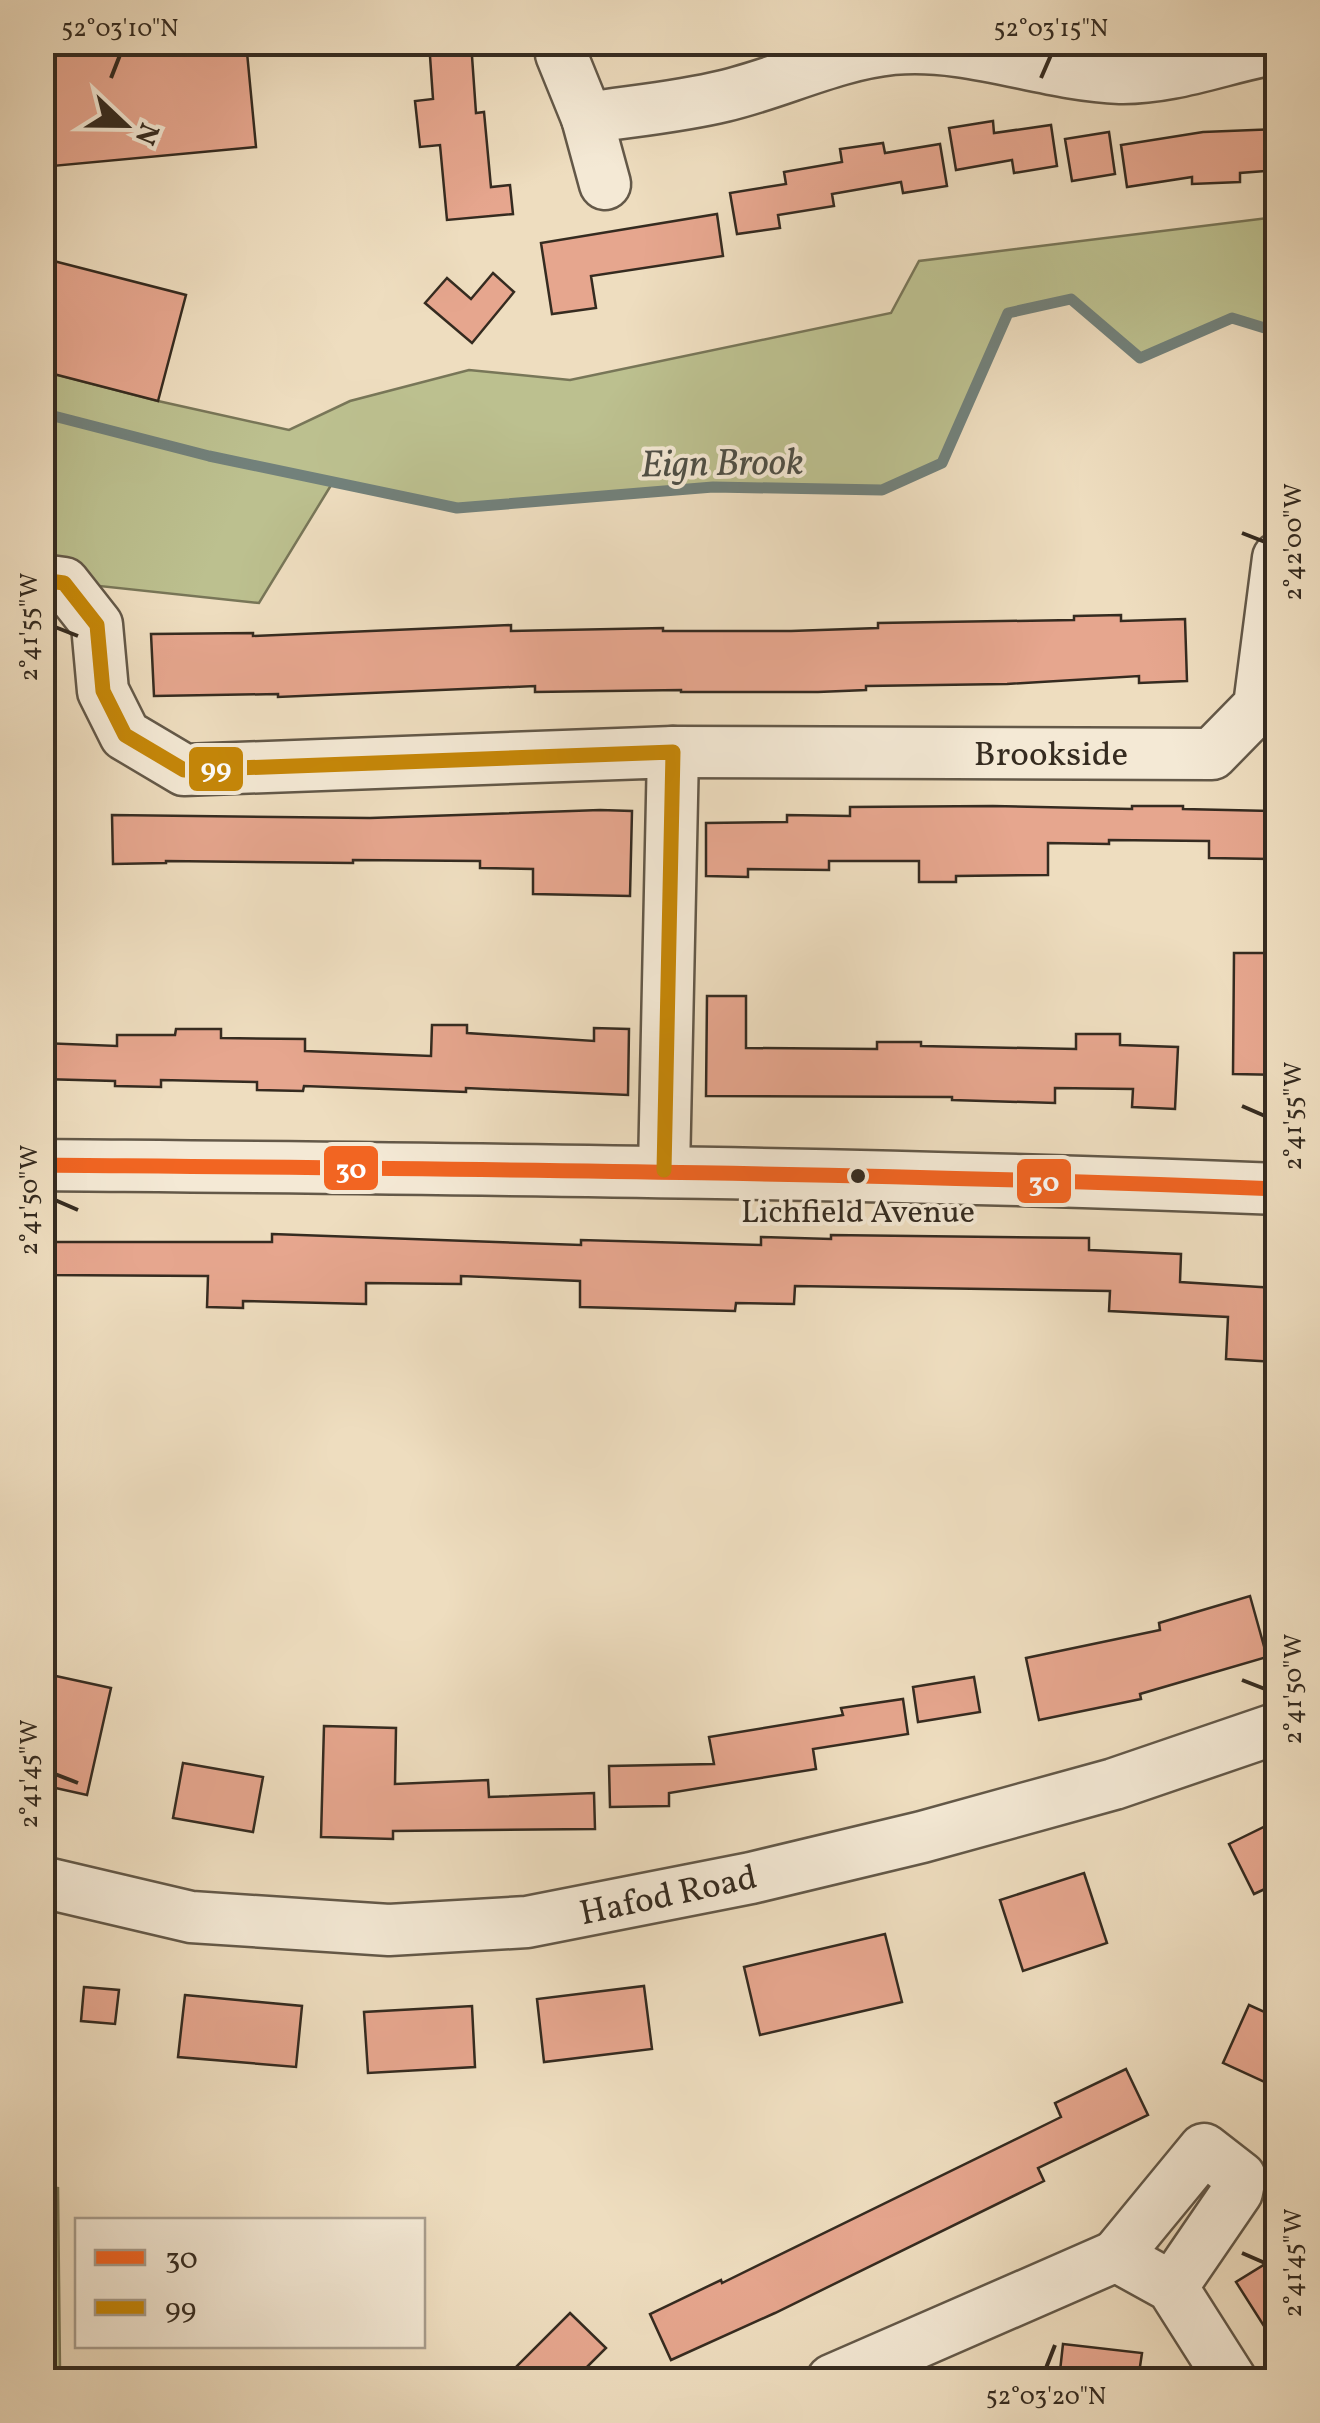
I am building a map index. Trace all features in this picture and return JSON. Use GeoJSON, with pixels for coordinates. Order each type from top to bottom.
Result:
{"type":"FeatureCollection","features":[{"type":"Feature","properties":{"kind":"street"},"geometry":{"type":"LineString","coordinates":[[587,118],[723,96],[839,60],[891,49],[939,48],[1066,72],[1121,78],[1158,76],[1257,48]]}},
{"type":"Feature","properties":{"kind":"street"},"geometry":{"type":"LineString","coordinates":[[561,54],[587,118],[605,184]]}},
{"type":"Feature","properties":{"kind":"street","name":"Brookside"},"geometry":{"type":"LineString","coordinates":[[42,580],[64,583],[97,625],[103,692],[125,735],[184,770],[673,752],[1212,754],[1259,706],[1278,558]]}},
{"type":"Feature","properties":{"kind":"street"},"geometry":{"type":"LineString","coordinates":[[664,1170],[673,752]]}},
{"type":"Feature","properties":{"kind":"street"},"geometry":{"type":"LineString","coordinates":[[42,1165],[664,1170],[1278,1189]]}},
{"type":"Feature","properties":{"kind":"street","name":"Hafod Road"},"geometry":{"type":"LineString","coordinates":[[42,1882],[191,1917],[389,1930],[528,1922],[751,1878],[922,1837],[1114,1784],[1278,1728]]}},
{"type":"Feature","properties":{"kind":"street"},"geometry":{"type":"LineString","coordinates":[[832,2380],[1116,2256],[1204,2150],[1240,2177],[1237,2192],[1172,2286]]}},
{"type":"Feature","properties":{"kind":"street"},"geometry":{"type":"LineString","coordinates":[[1116,2256],[1172,2286],[1231,2380]]}},
{"type":"Feature","properties":{"kind":"green space"},"geometry":{"type":"Polygon","coordinates":[[[1277,217],[1277,332],[1232,318],[1140,358],[1071,299],[1008,313],[942,463],[882,490],[713,487],[457,508],[333,482],[259,603],[43,580],[43,371],[289,430],[350,401],[469,370],[570,380],[891,313],[919,261],[1277,217]]]}},
{"type":"Feature","properties":{"kind":"green space"},"geometry":{"type":"Polygon","coordinates":[[[42,2186],[58,2188],[60,2371],[43,2369],[42,2186]]]}},
{"type":"Feature","properties":{"kind":"building"},"geometry":{"type":"Polygon","coordinates":[[[42,42],[246,42],[256,147],[42,167],[42,42]]]}},
{"type":"Feature","properties":{"kind":"building"},"geometry":{"type":"Polygon","coordinates":[[[429,42],[471,42],[476,113],[484,112],[491,187],[510,185],[513,214],[447,220],[440,145],[420,147],[415,101],[433,99],[429,42]]]}},
{"type":"Feature","properties":{"kind":"building"},"geometry":{"type":"Polygon","coordinates":[[[993,121],[994,133],[1051,125],[1057,166],[1014,173],[1012,160],[956,170],[949,128],[993,121]]]}},
{"type":"Feature","properties":{"kind":"building"},"geometry":{"type":"Polygon","coordinates":[[[1278,129],[1278,170],[1240,173],[1240,182],[1192,184],[1192,177],[1127,187],[1121,145],[1203,132],[1278,129]]]}},
{"type":"Feature","properties":{"kind":"building"},"geometry":{"type":"Polygon","coordinates":[[[1109,132],[1115,174],[1072,181],[1065,139],[1109,132]]]}},
{"type":"Feature","properties":{"kind":"building"},"geometry":{"type":"Polygon","coordinates":[[[883,143],[885,153],[940,144],[947,186],[903,193],[901,182],[832,194],[834,206],[778,215],[780,228],[737,234],[730,193],[786,184],[784,172],[842,162],[840,149],[883,143]]]}},
{"type":"Feature","properties":{"kind":"building"},"geometry":{"type":"Polygon","coordinates":[[[717,214],[723,256],[591,276],[596,308],[552,314],[541,243],[717,214]]]}},
{"type":"Feature","properties":{"kind":"building"},"geometry":{"type":"Polygon","coordinates":[[[42,258],[186,295],[158,401],[42,371],[42,258]]]}},
{"type":"Feature","properties":{"kind":"building"},"geometry":{"type":"Polygon","coordinates":[[[493,273],[514,292],[472,343],[425,303],[447,278],[471,299],[493,273]]]}},
{"type":"Feature","properties":{"kind":"building"},"geometry":{"type":"Polygon","coordinates":[[[1121,615],[1121,621],[1185,619],[1187,681],[1139,683],[1139,676],[1007,684],[866,686],[866,690],[818,692],[535,692],[535,686],[278,697],[154,696],[151,634],[253,636],[511,625],[511,631],[791,631],[878,628],[878,623],[1074,620],[1074,616],[1121,615]]]}},
{"type":"Feature","properties":{"kind":"building"},"geometry":{"type":"Polygon","coordinates":[[[1183,806],[1272,811],[1270,859],[1209,858],[1209,841],[1109,840],[1109,844],[1048,843],[1048,875],[956,876],[956,882],[919,882],[919,861],[829,861],[829,870],[748,869],[748,877],[706,876],[706,823],[787,822],[787,815],[850,816],[850,807],[1183,806]]]}},
{"type":"Feature","properties":{"kind":"building"},"geometry":{"type":"Polygon","coordinates":[[[632,811],[630,896],[533,894],[533,869],[480,868],[480,861],[113,864],[112,815],[370,818],[632,811]]]}},
{"type":"Feature","properties":{"kind":"building"},"geometry":{"type":"Polygon","coordinates":[[[1234,953],[1278,953],[1278,1075],[1233,1074],[1234,953]]]}},
{"type":"Feature","properties":{"kind":"building"},"geometry":{"type":"Polygon","coordinates":[[[707,996],[746,996],[746,1048],[877,1049],[877,1042],[921,1042],[921,1046],[1076,1049],[1076,1034],[1120,1034],[1120,1045],[1178,1047],[1175,1109],[1132,1107],[1133,1089],[1055,1088],[1055,1103],[952,1097],[706,1096],[707,996]]]}},
{"type":"Feature","properties":{"kind":"building"},"geometry":{"type":"Polygon","coordinates":[[[432,1025],[467,1025],[467,1033],[594,1041],[594,1028],[629,1029],[628,1095],[466,1088],[466,1092],[304,1086],[303,1091],[257,1090],[257,1082],[161,1080],[161,1087],[42,1079],[42,1043],[117,1046],[117,1035],[175,1035],[176,1029],[221,1029],[221,1038],[305,1039],[305,1051],[431,1056],[432,1025]]]}},
{"type":"Feature","properties":{"kind":"building"},"geometry":{"type":"Polygon","coordinates":[[[272,1234],[581,1245],[581,1240],[761,1245],[761,1237],[831,1239],[831,1235],[1089,1238],[1089,1250],[1181,1254],[1180,1282],[1278,1288],[1278,1362],[1226,1359],[1228,1317],[1109,1311],[1110,1291],[795,1286],[794,1304],[736,1303],[735,1311],[580,1307],[580,1281],[461,1276],[461,1284],[366,1283],[366,1304],[243,1301],[243,1308],[207,1307],[208,1276],[42,1275],[42,1242],[272,1242],[272,1234]]]}},
{"type":"Feature","properties":{"kind":"building"},"geometry":{"type":"Polygon","coordinates":[[[1250,1596],[1267,1657],[1140,1694],[1141,1699],[1039,1720],[1026,1658],[1160,1630],[1159,1623],[1250,1596]]]}},
{"type":"Feature","properties":{"kind":"building"},"geometry":{"type":"Polygon","coordinates":[[[42,1673],[111,1688],[87,1795],[42,1785],[42,1673]]]}},
{"type":"Feature","properties":{"kind":"building"},"geometry":{"type":"Polygon","coordinates":[[[974,1677],[980,1712],[918,1722],[913,1687],[974,1677]]]}},
{"type":"Feature","properties":{"kind":"building"},"geometry":{"type":"Polygon","coordinates":[[[903,1699],[908,1734],[813,1749],[816,1769],[669,1793],[669,1806],[610,1807],[609,1766],[714,1764],[709,1737],[843,1715],[841,1708],[903,1699]]]}},
{"type":"Feature","properties":{"kind":"building"},"geometry":{"type":"Polygon","coordinates":[[[324,1726],[396,1728],[395,1784],[488,1780],[489,1797],[594,1793],[595,1829],[393,1831],[393,1839],[321,1837],[324,1726]]]}},
{"type":"Feature","properties":{"kind":"building"},"geometry":{"type":"Polygon","coordinates":[[[183,1763],[263,1777],[253,1832],[173,1818],[183,1763]]]}},
{"type":"Feature","properties":{"kind":"building"},"geometry":{"type":"Polygon","coordinates":[[[1278,1820],[1278,1883],[1254,1894],[1229,1844],[1278,1820]]]}},
{"type":"Feature","properties":{"kind":"building"},"geometry":{"type":"Polygon","coordinates":[[[1084,1873],[1107,1943],[1023,1971],[1000,1900],[1084,1873]]]}},
{"type":"Feature","properties":{"kind":"building"},"geometry":{"type":"Polygon","coordinates":[[[885,1934],[902,2002],[760,2035],[744,1967],[885,1934]]]}},
{"type":"Feature","properties":{"kind":"building"},"geometry":{"type":"Polygon","coordinates":[[[644,1986],[652,2049],[544,2062],[537,1999],[644,1986]]]}},
{"type":"Feature","properties":{"kind":"building"},"geometry":{"type":"Polygon","coordinates":[[[84,1987],[119,1990],[115,2024],[81,2021],[84,1987]]]}},
{"type":"Feature","properties":{"kind":"building"},"geometry":{"type":"Polygon","coordinates":[[[185,1995],[302,2006],[296,2067],[178,2057],[185,1995]]]}},
{"type":"Feature","properties":{"kind":"building"},"geometry":{"type":"Polygon","coordinates":[[[1249,2005],[1278,2018],[1278,2088],[1223,2063],[1249,2005]]]}},
{"type":"Feature","properties":{"kind":"building"},"geometry":{"type":"Polygon","coordinates":[[[472,2006],[475,2067],[368,2073],[364,2012],[472,2006]]]}},
{"type":"Feature","properties":{"kind":"building"},"geometry":{"type":"Polygon","coordinates":[[[1126,2069],[1148,2115],[1038,2168],[1044,2181],[671,2360],[650,2314],[721,2280],[722,2283],[1061,2117],[1055,2103],[1126,2069]]]}},
{"type":"Feature","properties":{"kind":"building"},"geometry":{"type":"Polygon","coordinates":[[[1278,2256],[1278,2348],[1236,2282],[1278,2256]]]}},
{"type":"Feature","properties":{"kind":"building"},"geometry":{"type":"Polygon","coordinates":[[[570,2313],[606,2348],[574,2380],[503,2380],[570,2313]]]}},
{"type":"Feature","properties":{"kind":"building"},"geometry":{"type":"Polygon","coordinates":[[[1063,2344],[1142,2353],[1138,2380],[1059,2380],[1063,2344]]]}},
{"type":"Feature","properties":{"kind":"waterway","name":"Eign Brook"},"geometry":{"type":"LineString","coordinates":[[42,413],[209,456],[457,508],[713,487],[882,490],[942,463],[1008,313],[1071,299],[1140,358],[1232,318],[1278,332]]}},
{"type":"Feature","properties":{"kind":"transit line","name":"99"},"geometry":{"type":"LineString","coordinates":[[42,580],[64,583],[97,625],[103,691],[125,735],[184,770],[673,752],[664,1170]]}},
{"type":"Feature","properties":{"kind":"transit line","name":"30"},"geometry":{"type":"LineString","coordinates":[[42,1165],[814,1175],[1278,1189]]}},
{"type":"Feature","properties":{"kind":"place","name":"Lichfield Avenue"},"geometry":{"type":"Point","coordinates":[858,1176]}}]}
